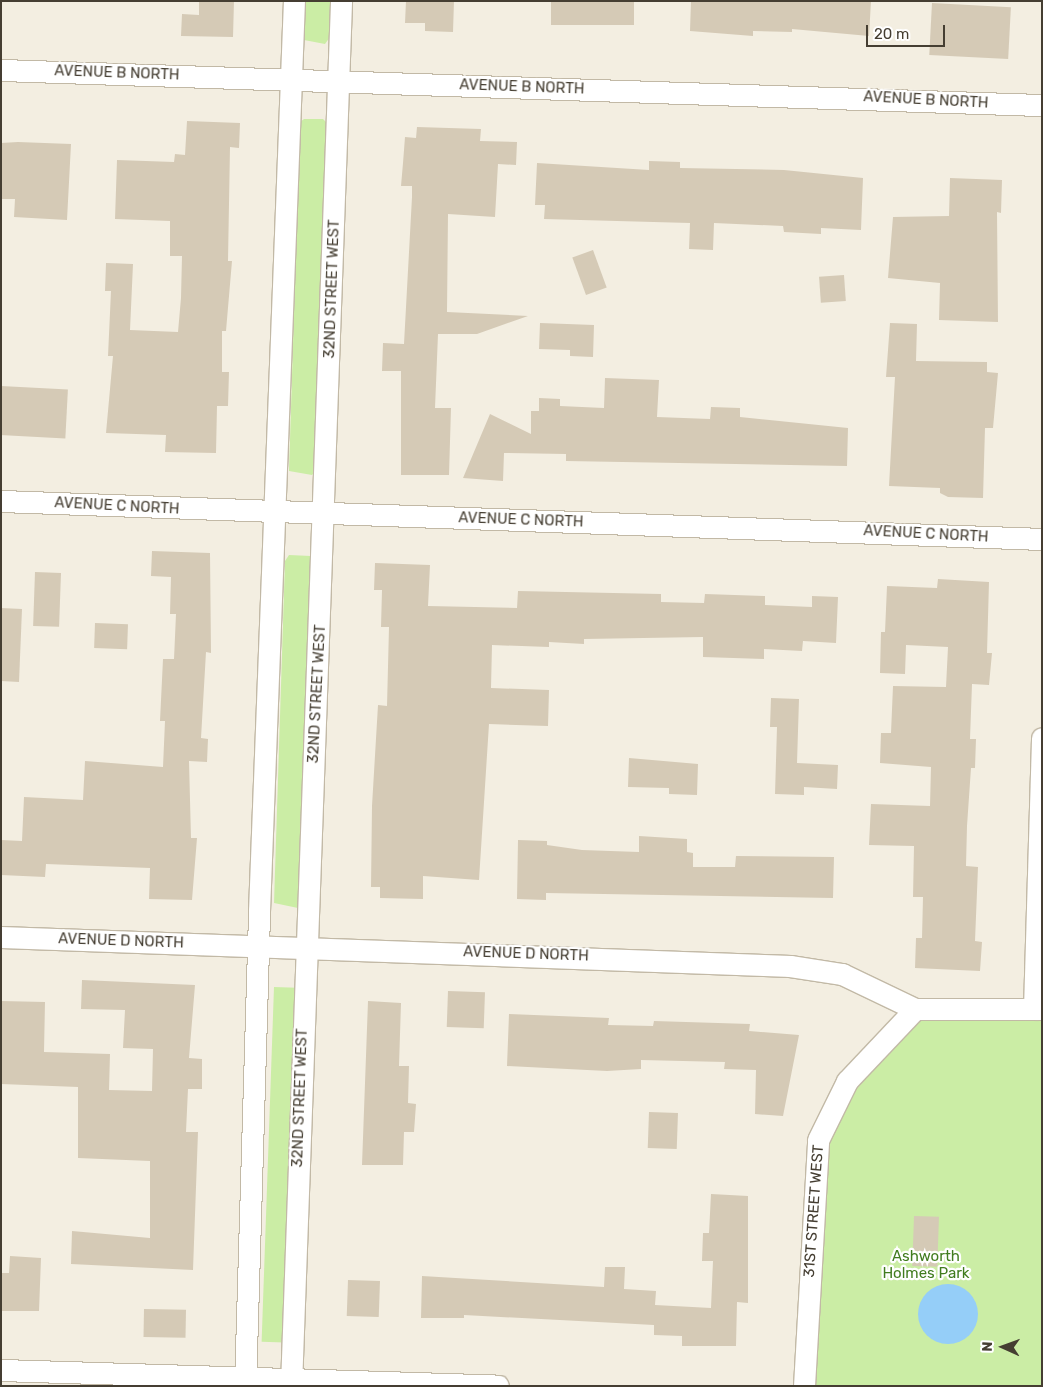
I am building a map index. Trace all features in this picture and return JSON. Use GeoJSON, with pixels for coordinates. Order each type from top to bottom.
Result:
{"type":"FeatureCollection","features":[{"type":"Feature","properties":{"kind":"street"},"geometry":{"type":"LineString","coordinates":[[246,1382],[258,947],[294,1]]}},
{"type":"Feature","properties":{"kind":"street","name":"32ND STREET WEST"},"geometry":{"type":"LineString","coordinates":[[291,1383],[305,947],[325,514],[341,1]]}},
{"type":"Feature","properties":{"kind":"street","name":"AVENUE B NORTH"},"geometry":{"type":"LineString","coordinates":[[1,70],[1042,106]]}},
{"type":"Feature","properties":{"kind":"street","name":"AVENUE C NORTH"},"geometry":{"type":"LineString","coordinates":[[1,502],[274,514],[325,514],[1042,539]]}},
{"type":"Feature","properties":{"kind":"street"},"geometry":{"type":"LineString","coordinates":[[1038,1009],[1042,738]]}},
{"type":"Feature","properties":{"kind":"street","name":"AVENUE D NORTH"},"geometry":{"type":"LineString","coordinates":[[1,936],[790,966],[842,974],[915,1009],[1038,1009]]}},
{"type":"Feature","properties":{"kind":"street","name":"31ST STREET WEST"},"geometry":{"type":"LineString","coordinates":[[804,1386],[818,1140],[847,1081],[915,1009]]}},
{"type":"Feature","properties":{"kind":"street"},"geometry":{"type":"LineString","coordinates":[[1,1370],[246,1382],[498,1386]]}},
{"type":"Feature","properties":{"kind":"green space"},"geometry":{"type":"Polygon","coordinates":[[[304,1],[331,1],[330,37],[325,44],[304,40],[304,1]]]}},
{"type":"Feature","properties":{"kind":"green space"},"geometry":{"type":"Polygon","coordinates":[[[304,119],[323,119],[327,123],[315,472],[312,475],[289,471],[300,122],[304,119]]]}},
{"type":"Feature","properties":{"kind":"green space"},"geometry":{"type":"Polygon","coordinates":[[[289,555],[311,556],[298,908],[274,903],[285,561],[289,555]]]}},
{"type":"Feature","properties":{"kind":"green space"},"geometry":{"type":"Polygon","coordinates":[[[274,987],[297,988],[285,1343],[262,1342],[274,987]]]}},
{"type":"Feature","properties":{"kind":"green space","name":"Ashworth Holmes Park"},"geometry":{"type":"Polygon","coordinates":[[[915,1009],[1042,1009],[1042,1386],[804,1386],[814,1178],[833,1109],[915,1009]]]}},
{"type":"Feature","properties":{"kind":"water"},"geometry":{"type":"Polygon","coordinates":[[[942,1284],[954,1284],[965,1289],[973,1297],[978,1308],[976,1326],[965,1339],[954,1344],[942,1344],[931,1339],[923,1331],[918,1320],[918,1308],[923,1297],[931,1289],[942,1284]]]}},
{"type":"Feature","properties":{"kind":"building"},"geometry":{"type":"Polygon","coordinates":[[[199,1],[234,1],[233,37],[181,36],[182,14],[199,15],[199,1]]]}},
{"type":"Feature","properties":{"kind":"building"},"geometry":{"type":"Polygon","coordinates":[[[406,1],[454,1],[453,32],[425,31],[425,23],[405,23],[406,1]]]}},
{"type":"Feature","properties":{"kind":"building"},"geometry":{"type":"Polygon","coordinates":[[[551,1],[634,1],[634,25],[551,25],[551,1]]]}},
{"type":"Feature","properties":{"kind":"building"},"geometry":{"type":"Polygon","coordinates":[[[691,1],[871,1],[869,36],[792,29],[792,32],[753,31],[753,36],[690,31],[691,1]]]}},
{"type":"Feature","properties":{"kind":"building"},"geometry":{"type":"Polygon","coordinates":[[[932,3],[1011,7],[1008,59],[929,55],[932,3]]]}},
{"type":"Feature","properties":{"kind":"building"},"geometry":{"type":"Polygon","coordinates":[[[187,121],[240,123],[239,148],[230,147],[228,261],[232,261],[226,331],[222,331],[222,372],[229,372],[228,406],[217,406],[216,453],[165,452],[166,435],[106,433],[113,356],[108,356],[111,291],[105,291],[106,263],[133,264],[130,330],[178,332],[181,298],[182,256],[170,256],[170,221],[115,219],[117,160],[174,162],[175,154],[185,155],[187,121]]]}},
{"type":"Feature","properties":{"kind":"building"},"geometry":{"type":"Polygon","coordinates":[[[417,127],[481,129],[480,141],[517,142],[516,165],[498,164],[495,217],[448,214],[447,312],[528,316],[477,334],[438,334],[435,408],[451,408],[449,475],[401,475],[401,371],[382,371],[383,343],[404,344],[412,186],[401,186],[405,137],[416,138],[417,127]]]}},
{"type":"Feature","properties":{"kind":"building"},"geometry":{"type":"Polygon","coordinates":[[[1,143],[71,144],[67,220],[14,217],[15,199],[1,199],[1,143]]]}},
{"type":"Feature","properties":{"kind":"building"},"geometry":{"type":"Polygon","coordinates":[[[649,161],[680,162],[680,168],[784,170],[863,178],[861,230],[821,228],[821,234],[784,232],[783,226],[714,223],[713,250],[689,249],[690,223],[544,219],[545,205],[535,205],[537,163],[649,170],[649,161]]]}},
{"type":"Feature","properties":{"kind":"building"},"geometry":{"type":"Polygon","coordinates":[[[950,178],[1002,180],[1001,213],[997,212],[998,322],[939,320],[940,283],[888,278],[893,217],[949,216],[950,178]]]}},
{"type":"Feature","properties":{"kind":"building"},"geometry":{"type":"Polygon","coordinates":[[[593,250],[607,288],[586,295],[572,258],[593,250]]]}},
{"type":"Feature","properties":{"kind":"building"},"geometry":{"type":"Polygon","coordinates":[[[844,275],[846,301],[821,303],[819,277],[844,275]]]}},
{"type":"Feature","properties":{"kind":"building"},"geometry":{"type":"Polygon","coordinates":[[[540,323],[594,325],[593,357],[570,356],[570,350],[539,349],[540,323]]]}},
{"type":"Feature","properties":{"kind":"building"},"geometry":{"type":"Polygon","coordinates":[[[890,323],[917,324],[916,361],[987,362],[987,372],[998,373],[993,428],[985,428],[983,498],[948,497],[940,493],[940,488],[889,486],[895,377],[886,377],[890,323]]]}},
{"type":"Feature","properties":{"kind":"building"},"geometry":{"type":"Polygon","coordinates":[[[605,378],[659,380],[657,417],[710,419],[711,407],[740,408],[740,417],[848,428],[847,466],[566,461],[566,454],[504,453],[503,481],[463,478],[490,414],[531,434],[531,411],[539,411],[539,398],[560,399],[560,406],[604,408],[605,378]]]}},
{"type":"Feature","properties":{"kind":"building"},"geometry":{"type":"Polygon","coordinates":[[[1,386],[68,390],[65,438],[1,435],[1,386]]]}},
{"type":"Feature","properties":{"kind":"building"},"geometry":{"type":"Polygon","coordinates":[[[152,551],[210,553],[211,653],[206,652],[201,738],[208,739],[207,762],[189,761],[191,838],[197,838],[192,900],[149,899],[150,868],[46,864],[45,877],[1,875],[1,840],[22,841],[24,797],[83,800],[85,761],[163,767],[165,721],[160,721],[163,659],[174,659],[176,614],[170,614],[171,577],[151,576],[152,551]]]}},
{"type":"Feature","properties":{"kind":"building"},"geometry":{"type":"Polygon","coordinates":[[[375,563],[430,565],[428,606],[517,608],[518,591],[661,594],[661,602],[704,603],[705,594],[765,596],[765,605],[812,607],[812,596],[838,597],[836,643],[803,641],[802,651],[764,649],[764,659],[703,657],[703,637],[584,639],[584,644],[549,642],[549,647],[492,645],[491,688],[549,690],[548,726],[489,724],[479,880],[423,876],[423,899],[380,898],[380,887],[371,887],[372,806],[378,705],[387,706],[389,627],[381,627],[382,590],[374,590],[375,563]]]}},
{"type":"Feature","properties":{"kind":"building"},"geometry":{"type":"Polygon","coordinates":[[[35,572],[61,573],[59,627],[33,626],[35,572]]]}},
{"type":"Feature","properties":{"kind":"building"},"geometry":{"type":"Polygon","coordinates":[[[938,579],[989,582],[987,653],[992,653],[989,685],[972,684],[970,739],[976,739],[975,768],[971,768],[966,866],[978,867],[975,941],[982,942],[980,971],[915,968],[916,938],[922,938],[923,897],[913,897],[914,846],[869,845],[871,804],[930,806],[931,767],[880,763],[881,733],[891,733],[893,686],[946,687],[948,647],[906,645],[905,674],[880,673],[881,632],[885,632],[887,586],[937,588],[938,579]]]}},
{"type":"Feature","properties":{"kind":"building"},"geometry":{"type":"Polygon","coordinates":[[[1,608],[22,609],[19,682],[1,681],[1,608]]]}},
{"type":"Feature","properties":{"kind":"building"},"geometry":{"type":"Polygon","coordinates":[[[95,623],[128,624],[127,649],[94,648],[95,623]]]}},
{"type":"Feature","properties":{"kind":"building"},"geometry":{"type":"Polygon","coordinates":[[[771,698],[799,699],[797,763],[838,765],[837,789],[804,787],[804,795],[775,794],[777,727],[770,727],[771,698]]]}},
{"type":"Feature","properties":{"kind":"building"},"geometry":{"type":"Polygon","coordinates":[[[629,758],[698,764],[697,795],[669,794],[669,788],[628,787],[629,758]]]}},
{"type":"Feature","properties":{"kind":"building"},"geometry":{"type":"Polygon","coordinates":[[[639,836],[687,839],[687,852],[693,853],[693,867],[735,867],[736,856],[834,857],[833,898],[546,893],[546,900],[517,899],[518,840],[547,841],[547,845],[582,850],[639,852],[639,836]]]}},
{"type":"Feature","properties":{"kind":"building"},"geometry":{"type":"Polygon","coordinates":[[[82,980],[195,985],[189,1058],[202,1059],[202,1089],[188,1089],[186,1132],[198,1132],[193,1270],[71,1264],[72,1231],[150,1238],[150,1161],[78,1158],[78,1087],[1,1084],[1,1001],[45,1002],[44,1052],[110,1054],[109,1090],[152,1091],[153,1049],[123,1048],[125,1010],[81,1009],[82,980]]]}},
{"type":"Feature","properties":{"kind":"building"},"geometry":{"type":"Polygon","coordinates":[[[448,991],[485,992],[484,1028],[447,1027],[448,991]]]}},
{"type":"Feature","properties":{"kind":"building"},"geometry":{"type":"Polygon","coordinates":[[[368,1001],[401,1003],[399,1066],[409,1066],[408,1103],[416,1104],[414,1132],[404,1132],[403,1165],[362,1165],[368,1001]]]}},
{"type":"Feature","properties":{"kind":"building"},"geometry":{"type":"Polygon","coordinates":[[[509,1014],[609,1018],[608,1025],[653,1026],[654,1021],[750,1024],[749,1031],[799,1035],[783,1116],[755,1114],[756,1070],[724,1069],[725,1062],[641,1060],[641,1069],[607,1071],[507,1066],[509,1014]]]}},
{"type":"Feature","properties":{"kind":"building"},"geometry":{"type":"Polygon","coordinates":[[[649,1112],[678,1113],[677,1149],[648,1148],[649,1112]]]}},
{"type":"Feature","properties":{"kind":"building"},"geometry":{"type":"Polygon","coordinates":[[[711,1194],[748,1196],[748,1303],[737,1302],[736,1346],[682,1346],[682,1336],[654,1335],[654,1325],[464,1315],[464,1318],[421,1318],[422,1276],[604,1287],[605,1267],[625,1267],[624,1289],[656,1291],[655,1305],[711,1308],[713,1261],[702,1261],[703,1233],[709,1233],[711,1194]]]}},
{"type":"Feature","properties":{"kind":"building"},"geometry":{"type":"Polygon","coordinates":[[[914,1216],[939,1217],[937,1267],[912,1266],[914,1216]]]}},
{"type":"Feature","properties":{"kind":"building"},"geometry":{"type":"Polygon","coordinates":[[[10,1256],[41,1258],[39,1311],[1,1311],[1,1273],[9,1273],[10,1256]]]}},
{"type":"Feature","properties":{"kind":"building"},"geometry":{"type":"Polygon","coordinates":[[[348,1280],[380,1281],[379,1317],[347,1316],[348,1280]]]}},
{"type":"Feature","properties":{"kind":"building"},"geometry":{"type":"Polygon","coordinates":[[[144,1309],[186,1310],[186,1338],[144,1337],[144,1309]]]}}]}
